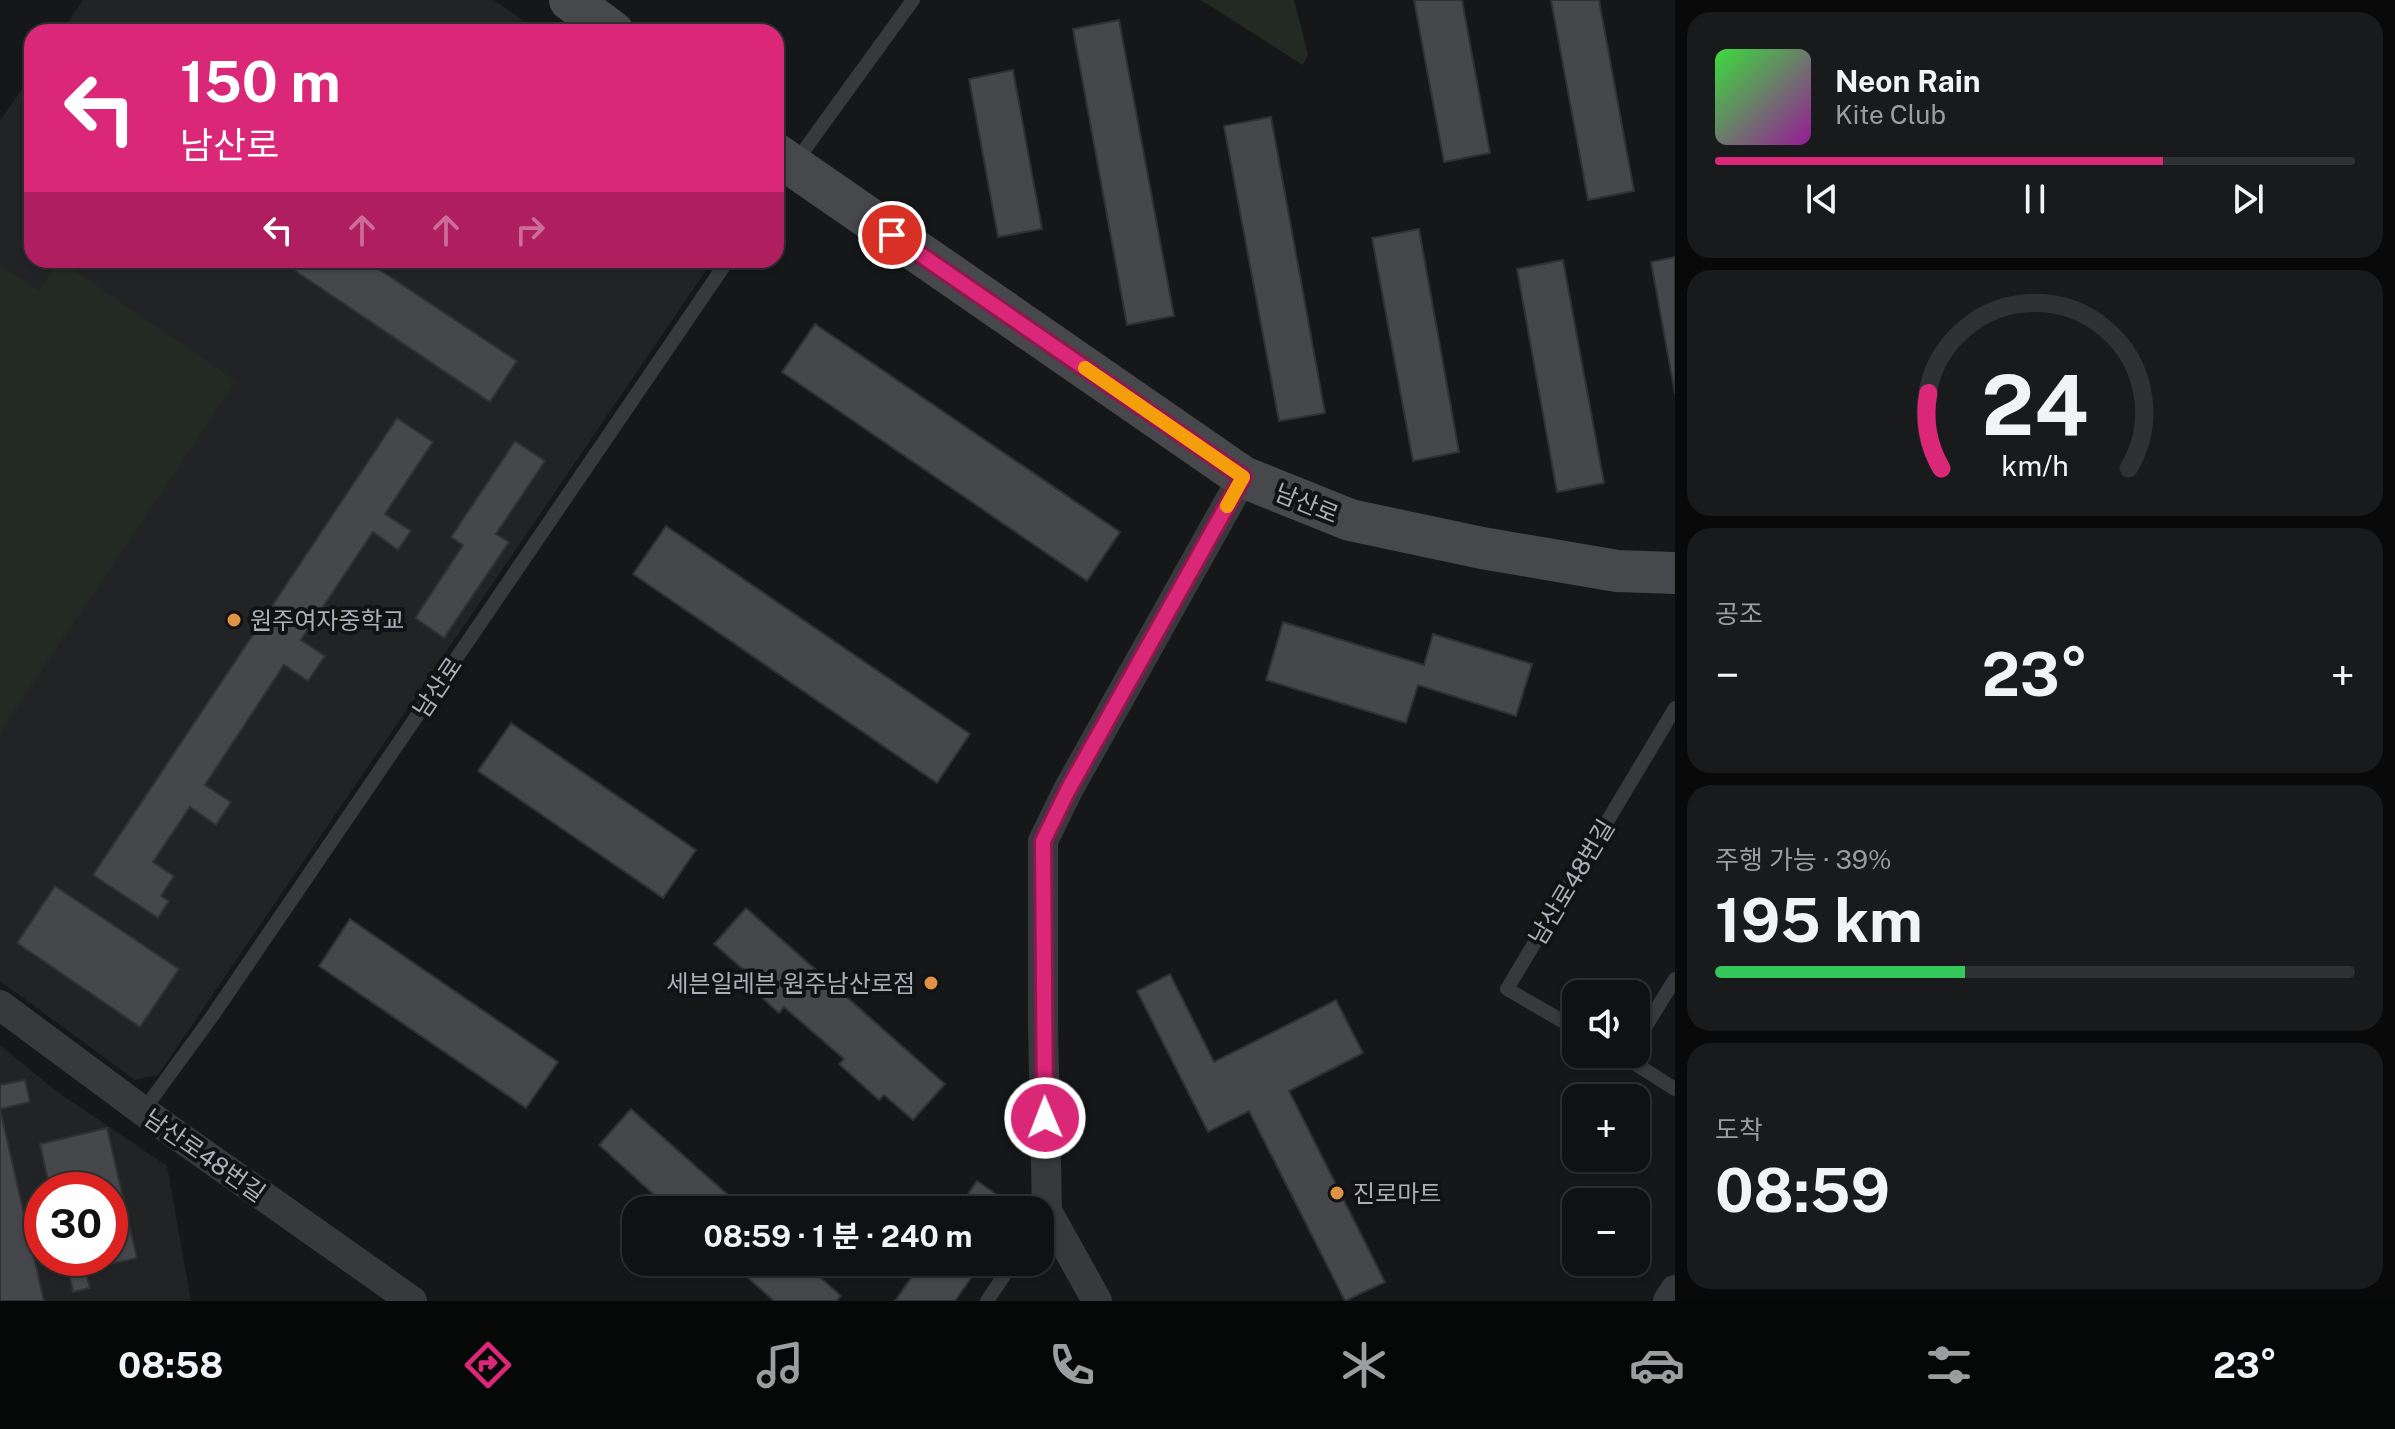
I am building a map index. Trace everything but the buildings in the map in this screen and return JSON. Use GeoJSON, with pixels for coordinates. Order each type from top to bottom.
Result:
{"type":"FeatureCollection","features":[{"type":"Feature","properties":{"kind":"street"},"geometry":{"type":"LineString","coordinates":[[570,0],[602,24]]}},
{"type":"Feature","properties":{"kind":"street","name":"남산로"},"geometry":{"type":"LineString","coordinates":[[784,172],[1243,477],[1350,520],[1482,548],[1617,571],[1675,573]]}},
{"type":"Feature","properties":{"kind":"street"},"geometry":{"type":"LineString","coordinates":[[1043,1196],[1043,841],[1068,790],[1243,477]]}},
{"type":"Feature","properties":{"kind":"street","name":"남산로48번길"},"geometry":{"type":"LineString","coordinates":[[0,1005],[143,1111],[412,1301]]}},
{"type":"Feature","properties":{"kind":"street"},"geometry":{"type":"LineString","coordinates":[[1054,1233],[1097,1301]]}},
{"type":"Feature","properties":{"kind":"street"},"geometry":{"type":"LineString","coordinates":[[1668,1301],[1675,1290]]}},
{"type":"Feature","properties":{"kind":"lane","name":"남산로"},"geometry":{"type":"LineString","coordinates":[[784,166],[913,0]]}},
{"type":"Feature","properties":{"kind":"lane","name":"남산로"},"geometry":{"type":"LineString","coordinates":[[143,1111],[213,1015],[723,268]]}},
{"type":"Feature","properties":{"kind":"lane","name":"남산로48번길"},"geometry":{"type":"LineString","coordinates":[[1562,1021],[1507,989],[1675,708]]}},
{"type":"Feature","properties":{"kind":"lane"},"geometry":{"type":"LineString","coordinates":[[1650,1019],[1675,979]]}},
{"type":"Feature","properties":{"kind":"lane"},"geometry":{"type":"LineString","coordinates":[[1644,1068],[1675,1089]]}},
{"type":"Feature","properties":{"kind":"lane"},"geometry":{"type":"LineString","coordinates":[[987,1301],[1004,1276]]}},
{"type":"Feature","properties":{"kind":"shaded area"},"geometry":{"type":"Polygon","coordinates":[[[83,0],[494,0],[528,24],[66,24],[83,0]]]}},
{"type":"Feature","properties":{"kind":"shaded area"},"geometry":{"type":"Polygon","coordinates":[[[1201,0],[1294,0],[1308,54],[1303,65],[1201,0]]]}},
{"type":"Feature","properties":{"kind":"shaded area","name":"원주여자중학교"},"geometry":{"type":"Polygon","coordinates":[[[24,86],[24,268],[708,268],[158,1075],[135,1080],[0,981],[0,121],[24,86]]]}},
{"type":"Feature","properties":{"kind":"shaded area"},"geometry":{"type":"Polygon","coordinates":[[[0,265],[39,291],[54,268],[71,268],[236,381],[0,732],[0,265]]]}},
{"type":"Feature","properties":{"kind":"shaded area"},"geometry":{"type":"Polygon","coordinates":[[[0,1045],[56,1091],[167,1166],[191,1301],[0,1301],[0,1045]]]}},
{"type":"Feature","properties":{"kind":"slow traffic"},"geometry":{"type":"LineString","coordinates":[[1085,368],[1243,477],[1227,506]]}},
{"type":"Feature","properties":{"kind":"place","name":"원주여자중학교"},"geometry":{"type":"Point","coordinates":[234,620]}},
{"type":"Feature","properties":{"kind":"place","name":"세븐일레븐 원주남산로점"},"geometry":{"type":"Point","coordinates":[931,983]}},
{"type":"Feature","properties":{"kind":"place","name":"진로마트"},"geometry":{"type":"Point","coordinates":[1337,1193]}},
{"type":"Feature","properties":{"kind":"route"},"geometry":{"type":"LineString","coordinates":[[892,235],[1243,477],[1068,790],[1043,841],[1045,1118]]}}]}
